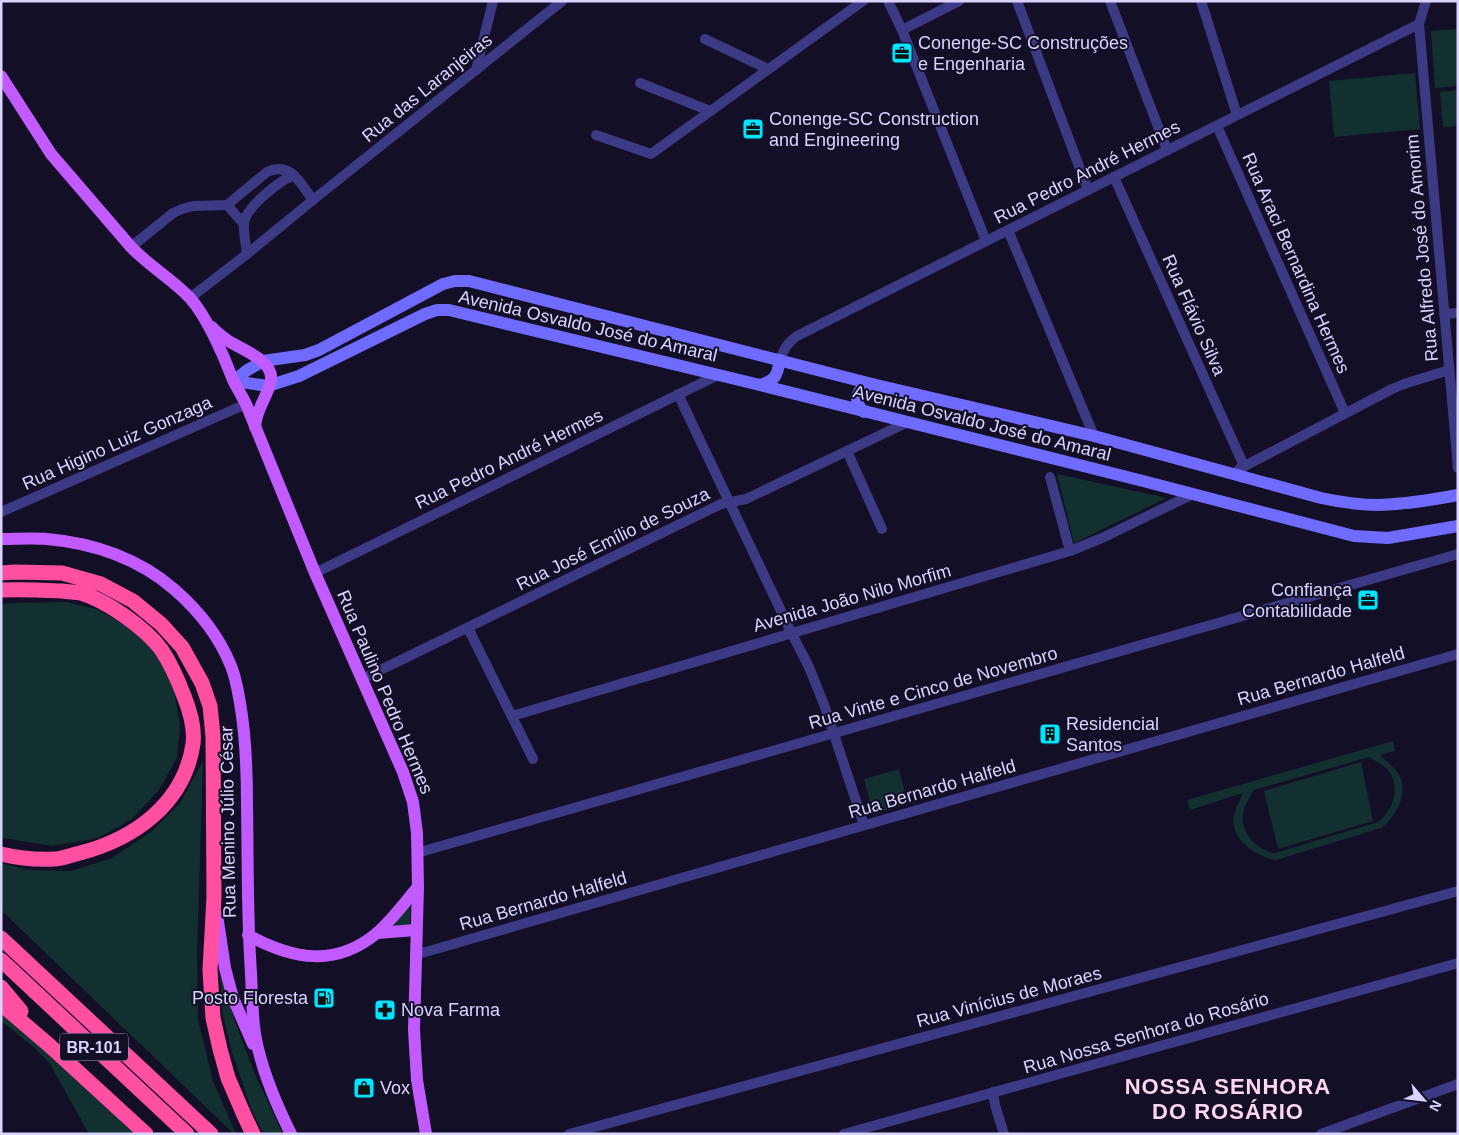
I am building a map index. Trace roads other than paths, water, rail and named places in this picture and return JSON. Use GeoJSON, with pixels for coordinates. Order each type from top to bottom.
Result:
{"type":"FeatureCollection","features":[{"type":"Feature","properties":{"kind":"highway"},"geometry":{"type":"LineString","coordinates":[[1,573],[62,574],[101,584],[133,601],[161,624],[182,646],[202,682],[210,706],[213,736],[214,897],[210,970],[213,1018],[228,1078],[253,1134]]}},
{"type":"Feature","properties":{"kind":"highway"},"geometry":{"type":"LineString","coordinates":[[1,590],[35,589],[80,593],[109,606],[135,624],[160,648],[176,675],[191,715],[193,743],[186,771],[174,793],[153,816],[125,836],[94,849],[55,860],[17,858],[1,854]]}},
{"type":"Feature","properties":{"kind":"highway","name":"BR-101"},"geometry":{"type":"LineString","coordinates":[[1,938],[211,1134]]}},
{"type":"Feature","properties":{"kind":"highway","name":"BR-101"},"geometry":{"type":"LineString","coordinates":[[1,960],[186,1134]]}},
{"type":"Feature","properties":{"kind":"highway"},"geometry":{"type":"LineString","coordinates":[[1,987],[49,1045]]}},
{"type":"Feature","properties":{"kind":"highway"},"geometry":{"type":"LineString","coordinates":[[1,1004],[49,1045],[146,1134]]}},
{"type":"Feature","properties":{"kind":"main road"},"geometry":{"type":"LineString","coordinates":[[1,76],[51,154],[141,258],[177,285],[190,298],[204,319],[217,333],[263,361],[270,372],[271,379],[256,418],[255,427]]}},
{"type":"Feature","properties":{"kind":"main road","name":"Avenida Osvaldo José do Amaral"},"geometry":{"type":"LineString","coordinates":[[234,381],[263,361],[305,355],[318,350],[443,284],[454,281],[469,281],[872,384],[1094,436],[1321,498],[1354,504],[1379,505],[1458,495]]}},
{"type":"Feature","properties":{"kind":"main road","name":"Avenida Osvaldo José do Amaral"},"geometry":{"type":"LineString","coordinates":[[234,381],[268,386],[299,376],[425,314],[437,310],[448,310],[760,385],[1362,538],[1388,538],[1458,526]]}},
{"type":"Feature","properties":{"kind":"main road","name":"Rua Paulino Pedro Hermes"},"geometry":{"type":"LineString","coordinates":[[204,319],[246,404],[315,573],[409,787],[416,816],[418,887],[414,1005],[415,1052],[417,1080],[426,1134]]}},
{"type":"Feature","properties":{"kind":"main road"},"geometry":{"type":"LineString","coordinates":[[760,385],[771,382],[777,373],[780,360]]}},
{"type":"Feature","properties":{"kind":"main road"},"geometry":{"type":"LineString","coordinates":[[864,412],[859,407],[857,395],[860,389],[872,384]]}},
{"type":"Feature","properties":{"kind":"main road","name":"Rua Menino Júlio César"},"geometry":{"type":"LineString","coordinates":[[1,539],[47,539],[75,543],[129,559],[151,571],[182,596],[197,612],[216,636],[232,668],[244,727],[247,763],[248,935],[253,1015],[264,1069],[278,1109],[291,1134]]}},
{"type":"Feature","properties":{"kind":"main road"},"geometry":{"type":"LineString","coordinates":[[248,935],[266,945],[297,955],[333,955],[351,949],[377,933],[418,887]]}},
{"type":"Feature","properties":{"kind":"main road"},"geometry":{"type":"LineString","coordinates":[[214,897],[225,968],[233,998],[264,1069]]}},
{"type":"Feature","properties":{"kind":"main road"},"geometry":{"type":"LineString","coordinates":[[377,933],[416,930]]}},
{"type":"Feature","properties":{"kind":"street"},"geometry":{"type":"LineString","coordinates":[[476,70],[492,1]]}},
{"type":"Feature","properties":{"kind":"street","name":"Rua das Laranjeiras"},"geometry":{"type":"LineString","coordinates":[[190,298],[562,1]]}},
{"type":"Feature","properties":{"kind":"street"},"geometry":{"type":"LineString","coordinates":[[596,135],[651,154],[863,1]]}},
{"type":"Feature","properties":{"kind":"street"},"geometry":{"type":"LineString","coordinates":[[888,1],[902,30],[986,241]]}},
{"type":"Feature","properties":{"kind":"street"},"geometry":{"type":"LineString","coordinates":[[902,30],[959,1]]}},
{"type":"Feature","properties":{"kind":"street"},"geometry":{"type":"LineString","coordinates":[[1017,1],[1088,190]]}},
{"type":"Feature","properties":{"kind":"street"},"geometry":{"type":"LineString","coordinates":[[1110,1],[1167,150]]}},
{"type":"Feature","properties":{"kind":"street"},"geometry":{"type":"LineString","coordinates":[[1201,1],[1238,115]]}},
{"type":"Feature","properties":{"kind":"street"},"geometry":{"type":"LineString","coordinates":[[1419,24],[1426,1]]}},
{"type":"Feature","properties":{"kind":"street","name":"Rua Pedro André Hermes"},"geometry":{"type":"LineString","coordinates":[[780,360],[784,349],[797,336],[1419,24]]}},
{"type":"Feature","properties":{"kind":"street","name":"Rua Alfredo José do Amorim"},"geometry":{"type":"LineString","coordinates":[[1419,24],[1458,468]]}},
{"type":"Feature","properties":{"kind":"street"},"geometry":{"type":"LineString","coordinates":[[705,39],[768,69]]}},
{"type":"Feature","properties":{"kind":"street"},"geometry":{"type":"LineString","coordinates":[[640,82],[710,112]]}},
{"type":"Feature","properties":{"kind":"street","name":"Rua Araci Bernardina Hermes"},"geometry":{"type":"LineString","coordinates":[[1217,126],[1345,413]]}},
{"type":"Feature","properties":{"kind":"street"},"geometry":{"type":"LineString","coordinates":[[131,247],[173,213],[193,206],[227,205],[267,172],[274,169],[285,169],[294,175],[313,200]]}},
{"type":"Feature","properties":{"kind":"street"},"geometry":{"type":"LineString","coordinates":[[247,254],[244,224],[250,211],[282,180],[294,175]]}},
{"type":"Feature","properties":{"kind":"street","name":"Rua Flávio Silva"},"geometry":{"type":"LineString","coordinates":[[1114,177],[1244,466]]}},
{"type":"Feature","properties":{"kind":"street"},"geometry":{"type":"LineString","coordinates":[[252,184],[262,198]]}},
{"type":"Feature","properties":{"kind":"street"},"geometry":{"type":"LineString","coordinates":[[227,205],[244,224]]}},
{"type":"Feature","properties":{"kind":"street"},"geometry":{"type":"LineString","coordinates":[[1008,230],[1094,436]]}},
{"type":"Feature","properties":{"kind":"street"},"geometry":{"type":"LineString","coordinates":[[1444,314],[1458,312]]}},
{"type":"Feature","properties":{"kind":"street"},"geometry":{"type":"LineString","coordinates":[[1231,474],[1345,413],[1404,384],[1449,370]]}},
{"type":"Feature","properties":{"kind":"street","name":"Rua Pedro André Hermes"},"geometry":{"type":"LineString","coordinates":[[315,573],[718,375]]}},
{"type":"Feature","properties":{"kind":"street"},"geometry":{"type":"LineString","coordinates":[[678,394],[809,667],[834,733],[864,825]]}},
{"type":"Feature","properties":{"kind":"street","name":"Rua Higino Luiz Gonzaga"},"geometry":{"type":"LineString","coordinates":[[1,512],[246,404]]}},
{"type":"Feature","properties":{"kind":"street","name":"Rua José Emílio de Souza"},"geometry":{"type":"LineString","coordinates":[[362,679],[721,504],[746,499],[908,422]]}},
{"type":"Feature","properties":{"kind":"street"},"geometry":{"type":"LineString","coordinates":[[847,451],[882,529]]}},
{"type":"Feature","properties":{"kind":"street"},"geometry":{"type":"LineString","coordinates":[[1050,477],[1070,551]]}},
{"type":"Feature","properties":{"kind":"street","name":"Avenida João Nilo Morfim"},"geometry":{"type":"LineString","coordinates":[[512,716],[1070,551],[1109,535],[1193,494]]}},
{"type":"Feature","properties":{"kind":"street","name":"Rua Vinte e Cinco de Novembro"},"geometry":{"type":"LineString","coordinates":[[417,853],[1458,554]]}},
{"type":"Feature","properties":{"kind":"street"},"geometry":{"type":"LineString","coordinates":[[468,628],[533,759]]}},
{"type":"Feature","properties":{"kind":"street","name":"Rua Bernardo Halfeld"},"geometry":{"type":"LineString","coordinates":[[415,955],[1458,654]]}},
{"type":"Feature","properties":{"kind":"street","name":"Rua Vinícius de Moraes"},"geometry":{"type":"LineString","coordinates":[[569,1134],[1458,891]]}},
{"type":"Feature","properties":{"kind":"street","name":"Rua Nossa Senhora do Rosário"},"geometry":{"type":"LineString","coordinates":[[844,1134],[1458,963]]}},
{"type":"Feature","properties":{"kind":"street"},"geometry":{"type":"LineString","coordinates":[[1321,1134],[1458,1084]]}},
{"type":"Feature","properties":{"kind":"street"},"geometry":{"type":"LineString","coordinates":[[992,1092],[1004,1134]]}},
{"type":"Feature","properties":{"kind":"place","name":"Conenge-SC Construções e Engenharia"},"geometry":{"type":"Point","coordinates":[902,53]}},
{"type":"Feature","properties":{"kind":"place","name":"Conenge-SC Construction and Engineering"},"geometry":{"type":"Point","coordinates":[753,129]}},
{"type":"Feature","properties":{"kind":"place","name":"Confiança Contabilidade"},"geometry":{"type":"Point","coordinates":[1368,600]}},
{"type":"Feature","properties":{"kind":"place","name":"Residencial Santos"},"geometry":{"type":"Point","coordinates":[1050,734]}},
{"type":"Feature","properties":{"kind":"place","name":"Posto Floresta"},"geometry":{"type":"Point","coordinates":[324,998]}},
{"type":"Feature","properties":{"kind":"place","name":"Nova Farma"},"geometry":{"type":"Point","coordinates":[385,1010]}},
{"type":"Feature","properties":{"kind":"place","name":"Vox"},"geometry":{"type":"Point","coordinates":[364,1088]}},
{"type":"Feature","properties":{"kind":"district","name":"NOSSA SENHORA DO ROSÁRIO"},"geometry":{"type":"Point","coordinates":[1228,1098]}}]}
